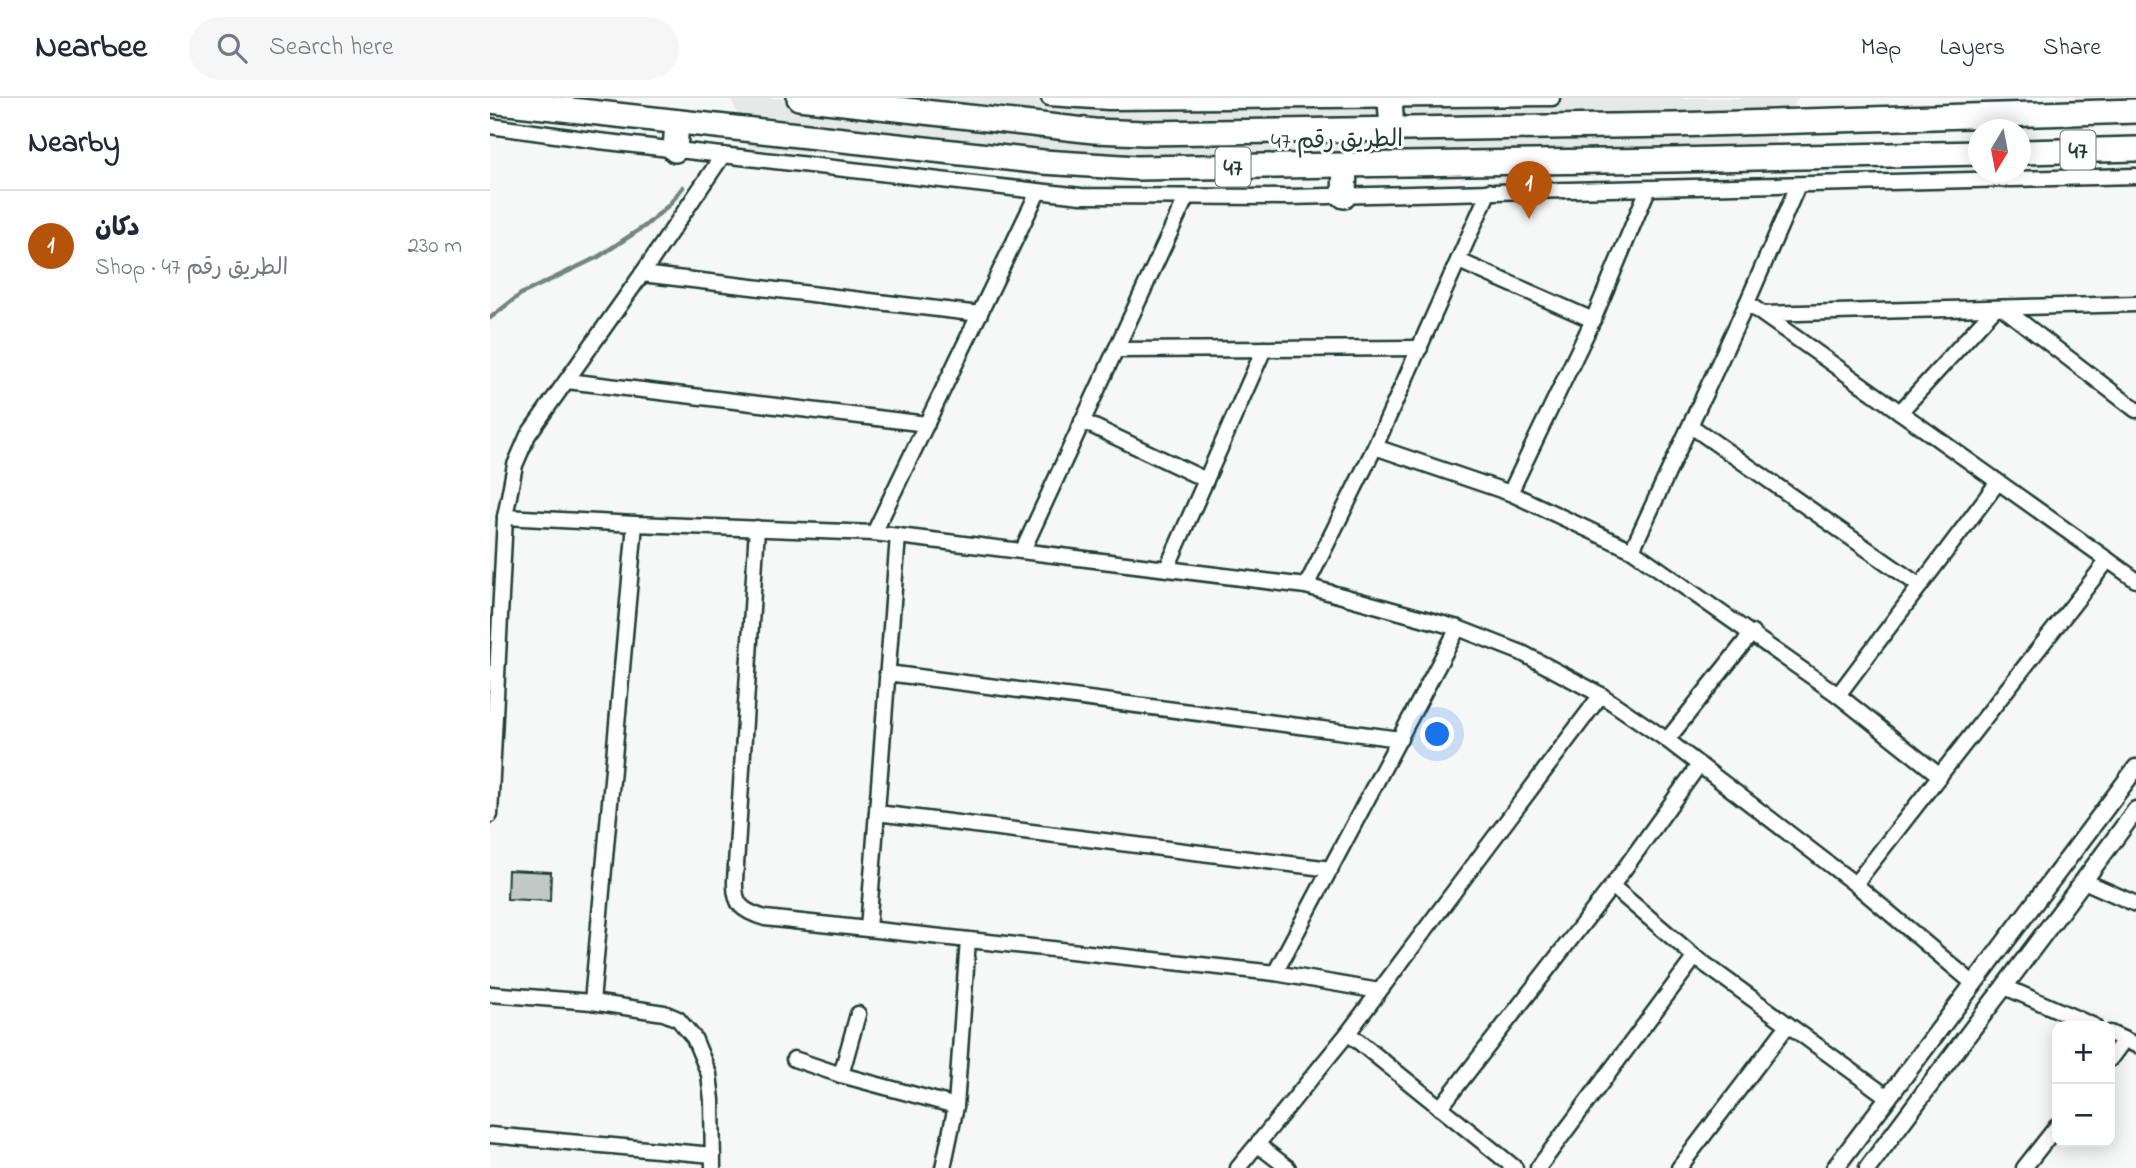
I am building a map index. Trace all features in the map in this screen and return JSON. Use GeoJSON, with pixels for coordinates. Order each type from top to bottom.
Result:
{"type":"FeatureCollection","features":[{"type":"Feature","properties":{"kind":"highway","name":"الطريق رقم 47"},"geometry":{"type":"LineString","coordinates":[[799,98],[1094,131],[1157,133],[1674,125],[2136,111]]}},
{"type":"Feature","properties":{"kind":"highway"},"geometry":{"type":"LineString","coordinates":[[1390,100],[1392,130]]}},
{"type":"Feature","properties":{"kind":"highway","name":"الطريق رقم 47"},"geometry":{"type":"LineString","coordinates":[[490,101],[1090,167],[1137,169],[1968,153]]}},
{"type":"Feature","properties":{"kind":"highway"},"geometry":{"type":"LineString","coordinates":[[877,144],[881,107]]}},
{"type":"Feature","properties":{"kind":"highway"},"geometry":{"type":"LineString","coordinates":[[675,150],[677,121]]}},
{"type":"Feature","properties":{"kind":"highway","name":"47"},"geometry":{"type":"LineString","coordinates":[[2031,152],[2136,149]]}},
{"type":"Feature","properties":{"kind":"highway"},"geometry":{"type":"LineString","coordinates":[[1344,196],[1345,165]]}},
{"type":"Feature","properties":{"kind":"street"},"geometry":{"type":"LineString","coordinates":[[1049,98],[1109,102],[1552,98]]}},
{"type":"Feature","properties":{"kind":"street"},"geometry":{"type":"LineString","coordinates":[[490,126],[1081,196],[1344,196],[2136,176]]}},
{"type":"Feature","properties":{"kind":"street"},"geometry":{"type":"LineString","coordinates":[[490,815],[506,517],[510,484],[520,450],[723,155]]}},
{"type":"Feature","properties":{"kind":"street"},"geometry":{"type":"LineString","coordinates":[[1632,550],[1747,303],[1798,185]]}},
{"type":"Feature","properties":{"kind":"street"},"geometry":{"type":"LineString","coordinates":[[1510,493],[1593,320],[1648,189]]}},
{"type":"Feature","properties":{"kind":"street"},"geometry":{"type":"LineString","coordinates":[[1306,586],[1376,447],[1489,191]]}},
{"type":"Feature","properties":{"kind":"street"},"geometry":{"type":"LineString","coordinates":[[874,533],[1038,192]]}},
{"type":"Feature","properties":{"kind":"street"},"geometry":{"type":"LineString","coordinates":[[1023,550],[1186,198]]}},
{"type":"Feature","properties":{"kind":"street"},"geometry":{"type":"LineString","coordinates":[[1459,261],[1593,320]]}},
{"type":"Feature","properties":{"kind":"street"},"geometry":{"type":"LineString","coordinates":[[642,274],[980,314]]}},
{"type":"Feature","properties":{"kind":"street"},"geometry":{"type":"LineString","coordinates":[[1747,303],[2136,580]]}},
{"type":"Feature","properties":{"kind":"street"},"geometry":{"type":"LineString","coordinates":[[1763,314],[2136,304]]}},
{"type":"Feature","properties":{"kind":"street"},"geometry":{"type":"LineString","coordinates":[[1999,308],[2136,410]]}},
{"type":"Feature","properties":{"kind":"street"},"geometry":{"type":"LineString","coordinates":[[1900,412],[1999,308]]}},
{"type":"Feature","properties":{"kind":"street"},"geometry":{"type":"LineString","coordinates":[[1116,350],[1420,348]]}},
{"type":"Feature","properties":{"kind":"street"},"geometry":{"type":"LineString","coordinates":[[1167,568],[1264,349]]}},
{"type":"Feature","properties":{"kind":"street"},"geometry":{"type":"LineString","coordinates":[[567,381],[927,424]]}},
{"type":"Feature","properties":{"kind":"street"},"geometry":{"type":"LineString","coordinates":[[1082,421],[1206,480]]}},
{"type":"Feature","properties":{"kind":"street"},"geometry":{"type":"LineString","coordinates":[[1691,426],[1920,586]]}},
{"type":"Feature","properties":{"kind":"street"},"geometry":{"type":"LineString","coordinates":[[1376,447],[1510,493],[1632,550],[1838,695],[1940,776]]}},
{"type":"Feature","properties":{"kind":"street"},"geometry":{"type":"LineString","coordinates":[[1838,695],[1998,482]]}},
{"type":"Feature","properties":{"kind":"street"},"geometry":{"type":"LineString","coordinates":[[506,517],[874,533],[1023,550],[1306,586],[1458,628],[1522,653],[1601,695],[1667,740],[1855,884],[1974,984]]}},
{"type":"Feature","properties":{"kind":"street"},"geometry":{"type":"LineString","coordinates":[[593,1002],[635,524]]}},
{"type":"Feature","properties":{"kind":"street"},"geometry":{"type":"LineString","coordinates":[[757,528],[734,895],[741,908],[765,918],[1275,973],[1379,991]]}},
{"type":"Feature","properties":{"kind":"street"},"geometry":{"type":"LineString","coordinates":[[868,929],[898,536]]}},
{"type":"Feature","properties":{"kind":"street"},"geometry":{"type":"LineString","coordinates":[[1855,884],[2108,560]]}},
{"type":"Feature","properties":{"kind":"street"},"geometry":{"type":"LineString","coordinates":[[1275,973],[1458,628]]}},
{"type":"Feature","properties":{"kind":"street"},"geometry":{"type":"LineString","coordinates":[[1667,740],[1752,633]]}},
{"type":"Feature","properties":{"kind":"street"},"geometry":{"type":"LineString","coordinates":[[887,673],[1400,739]]}},
{"type":"Feature","properties":{"kind":"street"},"geometry":{"type":"LineString","coordinates":[[1238,1168],[1348,1033],[1601,695]]}},
{"type":"Feature","properties":{"kind":"street"},"geometry":{"type":"LineString","coordinates":[[1440,1108],[1612,886],[1699,765]]}},
{"type":"Feature","properties":{"kind":"street"},"geometry":{"type":"LineString","coordinates":[[1835,1168],[2136,768]]}},
{"type":"Feature","properties":{"kind":"street"},"geometry":{"type":"LineString","coordinates":[[1868,1168],[2136,810]]}},
{"type":"Feature","properties":{"kind":"street"},"geometry":{"type":"LineString","coordinates":[[877,813],[1331,869]]}},
{"type":"Feature","properties":{"kind":"street"},"geometry":{"type":"LineString","coordinates":[[2084,881],[2136,904]]}},
{"type":"Feature","properties":{"kind":"street"},"geometry":{"type":"LineString","coordinates":[[1612,886],[1695,957],[1889,1098]]}},
{"type":"Feature","properties":{"kind":"street"},"geometry":{"type":"LineString","coordinates":[[943,1168],[956,1106],[968,940]]}},
{"type":"Feature","properties":{"kind":"street"},"geometry":{"type":"LineString","coordinates":[[1538,1168],[1695,957]]}},
{"type":"Feature","properties":{"kind":"street"},"geometry":{"type":"LineString","coordinates":[[2005,987],[2083,1021]]}},
{"type":"Feature","properties":{"kind":"street"},"geometry":{"type":"LineString","coordinates":[[490,994],[593,1002],[664,1013],[678,1019],[687,1027],[700,1049],[709,1074],[713,1162],[490,1135]]}},
{"type":"Feature","properties":{"kind":"street"},"geometry":{"type":"LineString","coordinates":[[841,1074],[858,1014]]}},
{"type":"Feature","properties":{"kind":"street"},"geometry":{"type":"LineString","coordinates":[[1679,1168],[1788,1025]]}},
{"type":"Feature","properties":{"kind":"street"},"geometry":{"type":"LineString","coordinates":[[1348,1033],[1515,1168]]}},
{"type":"Feature","properties":{"kind":"street"},"geometry":{"type":"LineString","coordinates":[[2115,1055],[2130,1042]]}},
{"type":"Feature","properties":{"kind":"street"},"geometry":{"type":"LineString","coordinates":[[794,1059],[956,1106]]}},
{"type":"Feature","properties":{"kind":"street"},"geometry":{"type":"LineString","coordinates":[[2024,1168],[2052,1132]]}},
{"type":"Feature","properties":{"kind":"street"},"geometry":{"type":"LineString","coordinates":[[1258,1145],[1288,1168]]}},
{"type":"Feature","properties":{"kind":"shaded area"},"geometry":{"type":"Polygon","coordinates":[[[731,98],[1798,98],[1765,161],[1212,178],[1063,177],[750,148],[731,98]]]}},
{"type":"Feature","properties":{"kind":"building"},"geometry":{"type":"Polygon","coordinates":[[[508,870],[551,872],[550,901],[507,899],[508,870]]]}},
{"type":"Feature","properties":{"kind":"waterway"},"geometry":{"type":"LineString","coordinates":[[490,318],[521,294],[598,257],[645,226],[669,205],[683,187]]}},
{"type":"Feature","properties":{"kind":"place","name":"دكان"},"geometry":{"type":"Point","coordinates":[1529,219]}}]}
